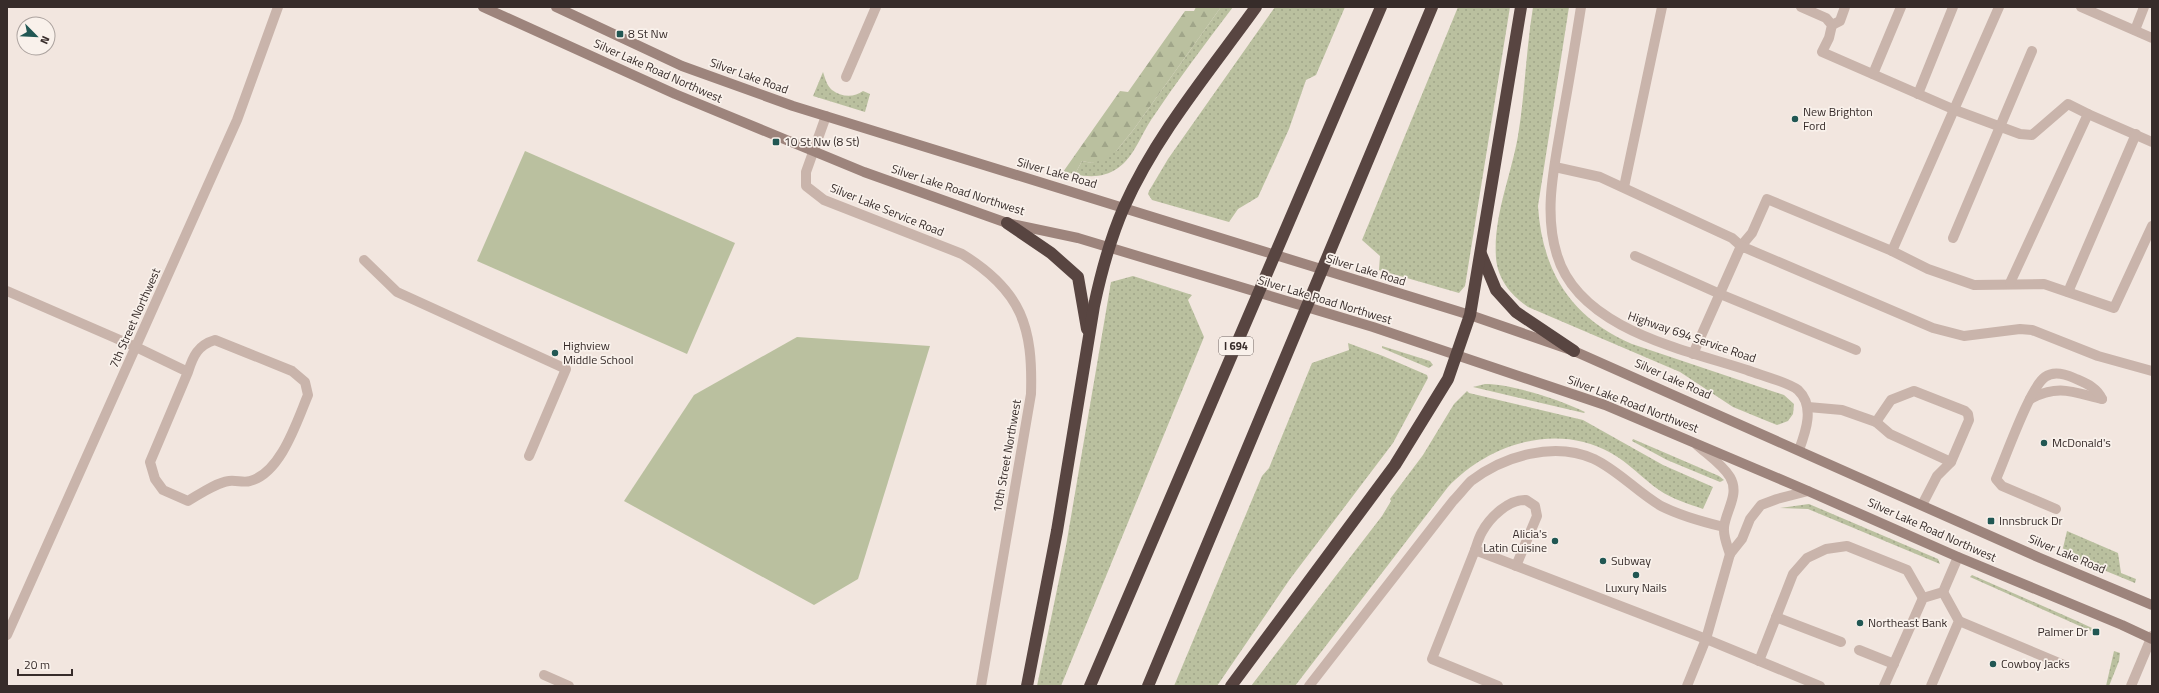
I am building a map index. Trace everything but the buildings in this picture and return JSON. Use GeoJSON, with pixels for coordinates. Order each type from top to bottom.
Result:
{"type":"FeatureCollection","features":[{"type":"Feature","properties":{"kind":"highway"},"geometry":{"type":"LineString","coordinates":[[1028,686],[1058,531],[1100,273],[1124,207],[1158,144],[1256,7]]}},
{"type":"Feature","properties":{"kind":"highway","name":"I 694"},"geometry":{"type":"LineString","coordinates":[[1090,686],[1381,7]]}},
{"type":"Feature","properties":{"kind":"highway"},"geometry":{"type":"LineString","coordinates":[[1148,686],[1432,7]]}},
{"type":"Feature","properties":{"kind":"highway"},"geometry":{"type":"LineString","coordinates":[[1231,686],[1395,465],[1448,379],[1458,355],[1470,315],[1520,7]]}},
{"type":"Feature","properties":{"kind":"highway"},"geometry":{"type":"LineString","coordinates":[[1007,222],[1051,253],[1078,277],[1088,340]]}},
{"type":"Feature","properties":{"kind":"highway"},"geometry":{"type":"LineString","coordinates":[[1481,254],[1496,290],[1516,312],[1574,351]]}},
{"type":"Feature","properties":{"kind":"main road","name":"Silver Lake Road Northwest"},"geometry":{"type":"LineString","coordinates":[[483,7],[674,94],[864,172],[1007,222],[1078,238],[1373,327],[1605,405],[1808,490],[1958,557],[2152,638]]}},
{"type":"Feature","properties":{"kind":"main road","name":"Silver Lake Road"},"geometry":{"type":"LineString","coordinates":[[556,7],[682,66],[826,116],[964,160],[1124,207],[1200,233],[1470,315],[1574,351],[2152,605]]}},
{"type":"Feature","properties":{"kind":"street","name":"7th Street Northwest"},"geometry":{"type":"LineString","coordinates":[[7,635],[237,120],[278,7]]}},
{"type":"Feature","properties":{"kind":"street"},"geometry":{"type":"LineString","coordinates":[[846,77],[876,7]]}},
{"type":"Feature","properties":{"kind":"street","name":"Highway 694 Service Road"},"geometry":{"type":"LineString","coordinates":[[1581,7],[1554,167],[1550,211],[1557,255],[1569,283],[1589,303],[1617,324],[1693,354],[1774,379],[1798,390],[1808,407]]}},
{"type":"Feature","properties":{"kind":"street"},"geometry":{"type":"LineString","coordinates":[[1624,187],[1662,7]]}},
{"type":"Feature","properties":{"kind":"street"},"geometry":{"type":"LineString","coordinates":[[1801,7],[1826,18],[1832,25]]}},
{"type":"Feature","properties":{"kind":"street"},"geometry":{"type":"LineString","coordinates":[[1832,25],[1840,21],[1845,7]]}},
{"type":"Feature","properties":{"kind":"street"},"geometry":{"type":"LineString","coordinates":[[1873,74],[1901,7]]}},
{"type":"Feature","properties":{"kind":"street"},"geometry":{"type":"LineString","coordinates":[[1918,94],[1953,7]]}},
{"type":"Feature","properties":{"kind":"street"},"geometry":{"type":"LineString","coordinates":[[1892,251],[1999,7]]}},
{"type":"Feature","properties":{"kind":"street"},"geometry":{"type":"LineString","coordinates":[[2081,7],[2152,38]]}},
{"type":"Feature","properties":{"kind":"street"},"geometry":{"type":"LineString","coordinates":[[2135,30],[2144,7]]}},
{"type":"Feature","properties":{"kind":"street"},"geometry":{"type":"LineString","coordinates":[[1832,25],[1829,38],[1822,52],[1955,110],[2020,134],[2032,135],[2068,104],[2152,142]]}},
{"type":"Feature","properties":{"kind":"street"},"geometry":{"type":"LineString","coordinates":[[1953,238],[2032,51]]}},
{"type":"Feature","properties":{"kind":"street"},"geometry":{"type":"LineString","coordinates":[[2010,283],[2088,114]]}},
{"type":"Feature","properties":{"kind":"street","name":"Silver Lake Service Road"},"geometry":{"type":"LineString","coordinates":[[826,116],[806,172],[806,186],[824,200],[962,254]]}},
{"type":"Feature","properties":{"kind":"street"},"geometry":{"type":"LineString","coordinates":[[2068,292],[2136,134]]}},
{"type":"Feature","properties":{"kind":"street"},"geometry":{"type":"LineString","coordinates":[[1554,167],[1600,177],[1624,187],[1732,238],[1741,246],[1933,328],[1964,336],[2020,329],[2032,330],[2098,356],[2152,371]]}},
{"type":"Feature","properties":{"kind":"street"},"geometry":{"type":"LineString","coordinates":[[1693,354],[1741,246],[1752,233],[1767,199],[1892,251],[1928,269],[1974,285],[2010,283],[2044,284],[2114,308],[2152,226]]}},
{"type":"Feature","properties":{"kind":"street","name":"10th Street Northwest"},"geometry":{"type":"LineString","coordinates":[[962,254],[983,267],[1002,285],[1014,300],[1025,324],[1032,363],[1031,394],[981,686]]}},
{"type":"Feature","properties":{"kind":"street"},"geometry":{"type":"LineString","coordinates":[[1635,256],[1720,294],[1856,350]]}},
{"type":"Feature","properties":{"kind":"street"},"geometry":{"type":"LineString","coordinates":[[364,260],[397,292],[566,369],[529,456]]}},
{"type":"Feature","properties":{"kind":"street"},"geometry":{"type":"LineString","coordinates":[[7,291],[136,347],[188,372]]}},
{"type":"Feature","properties":{"kind":"street"},"geometry":{"type":"LineString","coordinates":[[214,340],[292,370],[305,382],[308,395],[281,455],[262,476],[250,482],[229,481],[209,489],[188,501],[163,490],[154,479],[150,462],[188,372],[193,357],[203,344],[214,340]]}},
{"type":"Feature","properties":{"kind":"street"},"geometry":{"type":"LineString","coordinates":[[2030,399],[2045,391],[2058,389],[2102,399],[2099,392],[2088,384],[2067,374],[2051,374],[2038,383],[2030,399],[1996,479],[2002,486],[2056,509]]}},
{"type":"Feature","properties":{"kind":"street"},"geometry":{"type":"LineString","coordinates":[[1876,422],[1891,400],[1914,391],[1965,411],[1968,414],[1969,420],[1951,462],[1937,476],[1922,505]]}},
{"type":"Feature","properties":{"kind":"street"},"geometry":{"type":"LineString","coordinates":[[1799,450],[1808,426],[1808,407],[1842,410],[1876,422],[1890,434],[1951,462]]}},
{"type":"Feature","properties":{"kind":"street"},"geometry":{"type":"LineString","coordinates":[[1693,442],[1721,467],[1730,477],[1733,484],[1734,493],[1724,527],[1725,540],[1730,554]]}},
{"type":"Feature","properties":{"kind":"street"},"geometry":{"type":"LineString","coordinates":[[1309,686],[1453,501],[1470,482],[1504,462],[1521,456],[1550,451],[1593,459],[1618,473],[1639,492],[1663,506],[1700,521],[1724,527]]}},
{"type":"Feature","properties":{"kind":"street"},"geometry":{"type":"LineString","coordinates":[[1687,686],[1706,639],[1730,554],[1742,539],[1750,519],[1761,505],[1777,498],[1808,490]]}},
{"type":"Feature","properties":{"kind":"street"},"geometry":{"type":"LineString","coordinates":[[1498,686],[1432,659],[1482,532],[1489,522],[1504,508],[1514,502],[1526,500],[1535,506],[1537,516],[1516,566]]}},
{"type":"Feature","properties":{"kind":"street"},"geometry":{"type":"LineString","coordinates":[[1759,661],[1793,574],[1807,558],[1826,549],[1847,546],[1907,570],[1923,598]]}},
{"type":"Feature","properties":{"kind":"street"},"geometry":{"type":"LineString","coordinates":[[1475,550],[1706,639],[1820,686]]}},
{"type":"Feature","properties":{"kind":"street"},"geometry":{"type":"LineString","coordinates":[[1943,592],[1958,557]]}},
{"type":"Feature","properties":{"kind":"street"},"geometry":{"type":"LineString","coordinates":[[1884,686],[1923,598],[1943,592]]}},
{"type":"Feature","properties":{"kind":"street"},"geometry":{"type":"LineString","coordinates":[[1943,592],[1959,621],[2064,665]]}},
{"type":"Feature","properties":{"kind":"street"},"geometry":{"type":"LineString","coordinates":[[1776,617],[1841,642]]}},
{"type":"Feature","properties":{"kind":"street"},"geometry":{"type":"LineString","coordinates":[[1931,686],[1959,621]]}},
{"type":"Feature","properties":{"kind":"street"},"geometry":{"type":"LineString","coordinates":[[2131,686],[2152,638]]}},
{"type":"Feature","properties":{"kind":"street"},"geometry":{"type":"LineString","coordinates":[[1859,650],[1894,664]]}},
{"type":"Feature","properties":{"kind":"street"},"geometry":{"type":"LineString","coordinates":[[544,675],[569,686]]}},
{"type":"Feature","properties":{"kind":"green space"},"geometry":{"type":"Polygon","coordinates":[[[1196,7],[1221,7],[1134,129],[1117,150],[1105,159],[1092,163],[1082,161],[1075,174],[1063,172],[1120,91],[1128,92],[1185,11],[1194,11],[1196,7]]]}},
{"type":"Feature","properties":{"kind":"green space"},"geometry":{"type":"Polygon","coordinates":[[[1221,7],[1233,7],[1161,105],[1137,146],[1124,163],[1113,171],[1103,175],[1086,176],[1075,174],[1082,161],[1092,163],[1117,150],[1134,129],[1221,7]]]}},
{"type":"Feature","properties":{"kind":"green space"},"geometry":{"type":"Polygon","coordinates":[[[1275,7],[1345,7],[1316,75],[1306,80],[1289,129],[1258,197],[1238,209],[1229,222],[1152,200],[1148,194],[1149,191],[1168,159],[1275,7]]]}},
{"type":"Feature","properties":{"kind":"green space"},"geometry":{"type":"Polygon","coordinates":[[[1458,7],[1510,7],[1465,286],[1459,293],[1379,270],[1380,256],[1362,240],[1458,7]]]}},
{"type":"Feature","properties":{"kind":"green space"},"geometry":{"type":"Polygon","coordinates":[[[1533,7],[1569,7],[1538,206],[1541,230],[1546,251],[1553,271],[1564,290],[1592,321],[1632,344],[1784,395],[1794,404],[1793,414],[1788,421],[1777,425],[1733,407],[1680,372],[1528,307],[1506,286],[1497,266],[1497,227],[1518,136],[1533,7]]]}},
{"type":"Feature","properties":{"kind":"green space"},"geometry":{"type":"Polygon","coordinates":[[[823,72],[826,82],[832,90],[839,94],[852,96],[863,91],[870,94],[865,112],[813,96],[823,72]]]}},
{"type":"Feature","properties":{"kind":"green space"},"geometry":{"type":"Polygon","coordinates":[[[525,151],[735,243],[687,354],[477,261],[525,151]]]}},
{"type":"Feature","properties":{"kind":"green space"},"geometry":{"type":"Polygon","coordinates":[[[1133,276],[1192,295],[1188,300],[1204,337],[1061,686],[1037,686],[1066,546],[1111,282],[1133,276]]]}},
{"type":"Feature","properties":{"kind":"green space"},"geometry":{"type":"Polygon","coordinates":[[[797,337],[930,346],[858,579],[814,605],[624,501],[694,395],[797,337]]]}},
{"type":"Feature","properties":{"kind":"green space"},"geometry":{"type":"Polygon","coordinates":[[[1348,343],[1427,375],[1428,378],[1393,443],[1290,579],[1217,686],[1174,686],[1262,476],[1269,468],[1312,363],[1349,350],[1348,343]]]}},
{"type":"Feature","properties":{"kind":"green space"},"geometry":{"type":"Polygon","coordinates":[[[1382,346],[1430,361],[1433,365],[1429,368],[1382,348],[1382,346]]]}},
{"type":"Feature","properties":{"kind":"green space"},"geometry":{"type":"Polygon","coordinates":[[[1485,384],[1522,390],[1563,403],[1585,412],[1473,387],[1485,384]]]}},
{"type":"Feature","properties":{"kind":"green space"},"geometry":{"type":"Polygon","coordinates":[[[1467,391],[1469,393],[1583,420],[1663,465],[1713,487],[1703,509],[1669,496],[1618,457],[1590,444],[1568,439],[1546,439],[1524,442],[1503,449],[1483,459],[1448,487],[1295,686],[1251,686],[1382,516],[1391,501],[1390,499],[1423,455],[1454,404],[1467,391]]]}},
{"type":"Feature","properties":{"kind":"green space"},"geometry":{"type":"Polygon","coordinates":[[[1633,439],[1719,476],[1724,480],[1720,482],[1667,460],[1632,441],[1633,439]]]}},
{"type":"Feature","properties":{"kind":"green space"},"geometry":{"type":"Polygon","coordinates":[[[1809,504],[1938,559],[1940,564],[1808,509],[1780,508],[1809,504]]]}},
{"type":"Feature","properties":{"kind":"green space"},"geometry":{"type":"Polygon","coordinates":[[[2067,531],[2118,553],[2121,573],[2136,579],[2135,583],[2067,555],[2063,548],[2067,531]]]}},
{"type":"Feature","properties":{"kind":"green space"},"geometry":{"type":"Polygon","coordinates":[[[1972,575],[2092,628],[2091,631],[1970,577],[1972,575]]]}},
{"type":"Feature","properties":{"kind":"green space"},"geometry":{"type":"Polygon","coordinates":[[[2114,651],[2120,653],[2119,661],[2109,686],[2106,686],[2114,651]]]}},
{"type":"Feature","properties":{"kind":"place","name":"8 St Nw"},"geometry":{"type":"Point","coordinates":[620,34]}},
{"type":"Feature","properties":{"kind":"place","name":"New Brighton Ford"},"geometry":{"type":"Point","coordinates":[1795,119]}},
{"type":"Feature","properties":{"kind":"place","name":"10 St Nw (8 St)"},"geometry":{"type":"Point","coordinates":[776,142]}},
{"type":"Feature","properties":{"kind":"place","name":"Highview Middle School"},"geometry":{"type":"Point","coordinates":[555,353]}},
{"type":"Feature","properties":{"kind":"place","name":"McDonald's"},"geometry":{"type":"Point","coordinates":[2044,443]}},
{"type":"Feature","properties":{"kind":"place","name":"Innsbruck Dr"},"geometry":{"type":"Point","coordinates":[1991,521]}},
{"type":"Feature","properties":{"kind":"place","name":"Alicia's Latin Cuisine"},"geometry":{"type":"Point","coordinates":[1555,541]}},
{"type":"Feature","properties":{"kind":"place","name":"Subway"},"geometry":{"type":"Point","coordinates":[1603,561]}},
{"type":"Feature","properties":{"kind":"place","name":"Luxury Nails"},"geometry":{"type":"Point","coordinates":[1636,575]}},
{"type":"Feature","properties":{"kind":"place","name":"Northeast Bank"},"geometry":{"type":"Point","coordinates":[1860,623]}},
{"type":"Feature","properties":{"kind":"place","name":"Palmer Dr"},"geometry":{"type":"Point","coordinates":[2096,632]}},
{"type":"Feature","properties":{"kind":"place","name":"Cowboy Jacks"},"geometry":{"type":"Point","coordinates":[1993,664]}}]}
